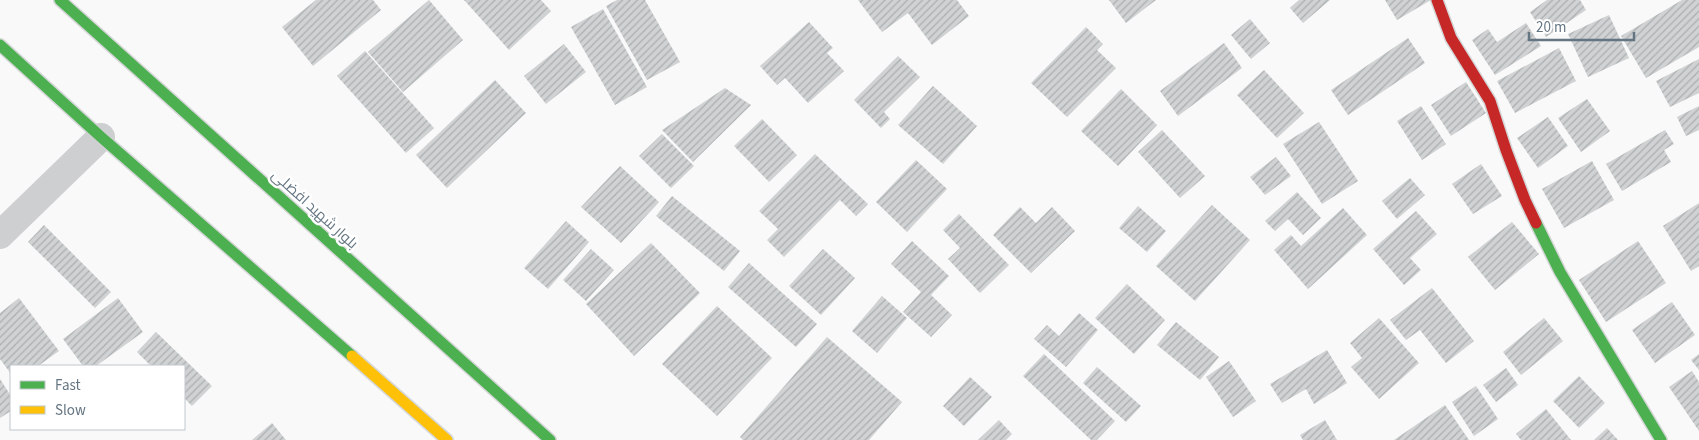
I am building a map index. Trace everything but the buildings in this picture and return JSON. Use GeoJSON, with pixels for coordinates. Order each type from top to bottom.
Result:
{"type":"FeatureCollection","features":[{"type":"Feature","properties":{"kind":"main road","name":"بلوار شهید افضلی"},"geometry":{"type":"LineString","coordinates":[[60,0],[550,440]]}},
{"type":"Feature","properties":{"kind":"main road"},"geometry":{"type":"LineString","coordinates":[[1437,0],[1451,38],[1490,101],[1525,200],[1560,272],[1661,440]]}},
{"type":"Feature","properties":{"kind":"main road"},"geometry":{"type":"LineString","coordinates":[[0,45],[101,137],[447,440]]}},
{"type":"Feature","properties":{"kind":"street"},"geometry":{"type":"LineString","coordinates":[[0,235],[101,137]]}},
{"type":"Feature","properties":{"kind":"traffic: fast"},"geometry":{"type":"LineString","coordinates":[[60,0],[550,440]]}},
{"type":"Feature","properties":{"kind":"traffic: fast"},"geometry":{"type":"LineString","coordinates":[[0,45],[101,137],[352,356]]}},
{"type":"Feature","properties":{"kind":"traffic: fast"},"geometry":{"type":"LineString","coordinates":[[1536,223],[1560,272],[1661,440]]}},
{"type":"Feature","properties":{"kind":"traffic: slow"},"geometry":{"type":"LineString","coordinates":[[352,356],[447,440]]}},
{"type":"Feature","properties":{"kind":"traffic: jam"},"geometry":{"type":"LineString","coordinates":[[1437,0],[1451,38],[1490,101],[1506,150],[1536,223]]}}]}
